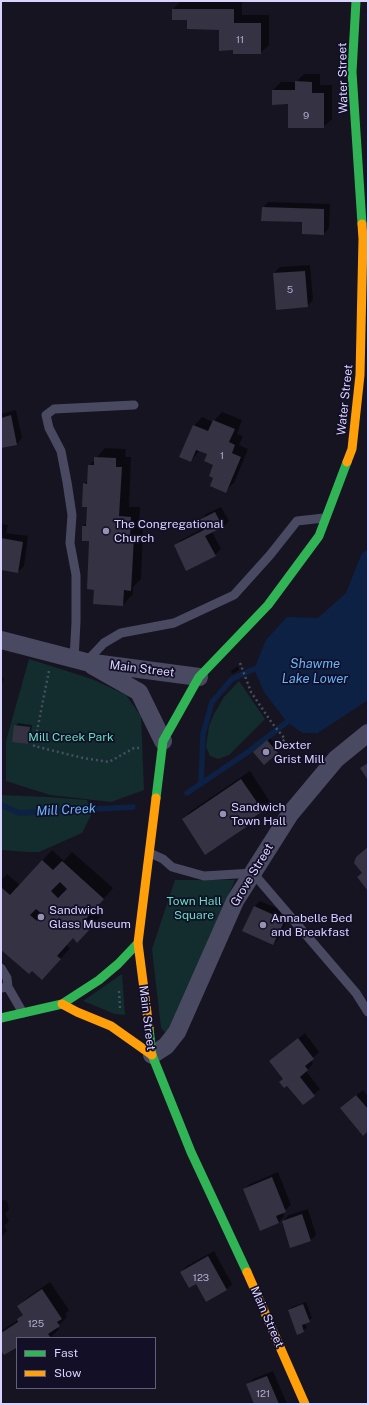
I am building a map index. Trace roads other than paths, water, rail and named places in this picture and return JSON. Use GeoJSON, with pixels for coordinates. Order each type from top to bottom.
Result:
{"type":"FeatureCollection","features":[{"type":"Feature","properties":{"kind":"main road","name":"Water Street"},"geometry":{"type":"LineString","coordinates":[[162,745],[199,676],[268,605],[319,536],[352,449],[360,374],[363,239],[352,72],[356,1]]}},
{"type":"Feature","properties":{"kind":"main road","name":"Main Street"},"geometry":{"type":"LineString","coordinates":[[162,745],[138,943],[152,1055],[191,1152],[253,1285],[305,1404]]}},
{"type":"Feature","properties":{"kind":"main road"},"geometry":{"type":"LineString","coordinates":[[1,1018],[62,1004],[99,980],[118,964],[138,943]]}},
{"type":"Feature","properties":{"kind":"main road"},"geometry":{"type":"LineString","coordinates":[[62,1004],[111,1026],[152,1055]]}},
{"type":"Feature","properties":{"kind":"street","name":"Main Street"},"geometry":{"type":"LineString","coordinates":[[1,640],[80,661],[199,676]]}},
{"type":"Feature","properties":{"kind":"street","name":"Main Street"},"geometry":{"type":"LineString","coordinates":[[80,661],[139,692],[162,745]]}},
{"type":"Feature","properties":{"kind":"street","name":"Grove Street"},"geometry":{"type":"LineString","coordinates":[[152,1055],[166,1046],[177,1032],[235,901],[290,814],[336,759],[368,733]]}},
{"type":"Feature","properties":{"kind":"lane"},"geometry":{"type":"LineString","coordinates":[[80,661],[76,622],[76,575],[70,543],[72,516],[61,451],[49,428],[46,415],[54,410],[134,405]]}},
{"type":"Feature","properties":{"kind":"lane"},"geometry":{"type":"LineString","coordinates":[[80,661],[104,643],[121,633],[174,623],[234,595],[270,555],[297,521],[326,518]]}},
{"type":"Feature","properties":{"kind":"lane"},"geometry":{"type":"LineString","coordinates":[[149,852],[163,859],[172,867],[204,876],[253,873],[356,993],[368,1012]]}},
{"type":"Feature","properties":{"kind":"lane"},"geometry":{"type":"LineString","coordinates":[[1,968],[7,978],[5,987],[22,1013]]}},
{"type":"Feature","properties":{"kind":"water","name":"Shawme Lake Lower"},"geometry":{"type":"Polygon","coordinates":[[[368,549],[368,700],[318,733],[303,733],[287,722],[264,692],[254,669],[266,640],[287,617],[318,618],[346,593],[362,553],[368,549]]]}},
{"type":"Feature","properties":{"kind":"waterway"},"geometry":{"type":"LineString","coordinates":[[201,784],[203,734],[212,702],[232,679],[254,669],[261,669]]}},
{"type":"Feature","properties":{"kind":"waterway"},"geometry":{"type":"LineString","coordinates":[[187,793],[248,752],[287,722],[291,717]]}},
{"type":"Feature","properties":{"kind":"waterway","name":"Mill Creek"},"geometry":{"type":"LineString","coordinates":[[1,805],[19,813],[133,807]]}},
{"type":"Feature","properties":{"kind":"place","name":"The Congregational Church"},"geometry":{"type":"Point","coordinates":[106,531]}},
{"type":"Feature","properties":{"kind":"place","name":"Dexter Grist Mill"},"geometry":{"type":"Point","coordinates":[266,752]}},
{"type":"Feature","properties":{"kind":"place","name":"Sandwich Town Hall"},"geometry":{"type":"Point","coordinates":[223,814]}},
{"type":"Feature","properties":{"kind":"place","name":"Sandwich Glass Museum"},"geometry":{"type":"Point","coordinates":[41,917]}},
{"type":"Feature","properties":{"kind":"place","name":"Annabelle Bed and Breakfast"},"geometry":{"type":"Point","coordinates":[263,925]}},
{"type":"Feature","properties":{"kind":"park label","name":"Mill Creek Park"},"geometry":{"type":"Point","coordinates":[71,737]}},
{"type":"Feature","properties":{"kind":"park label","name":"Town Hall Square"},"geometry":{"type":"Point","coordinates":[194,908]}}]}
